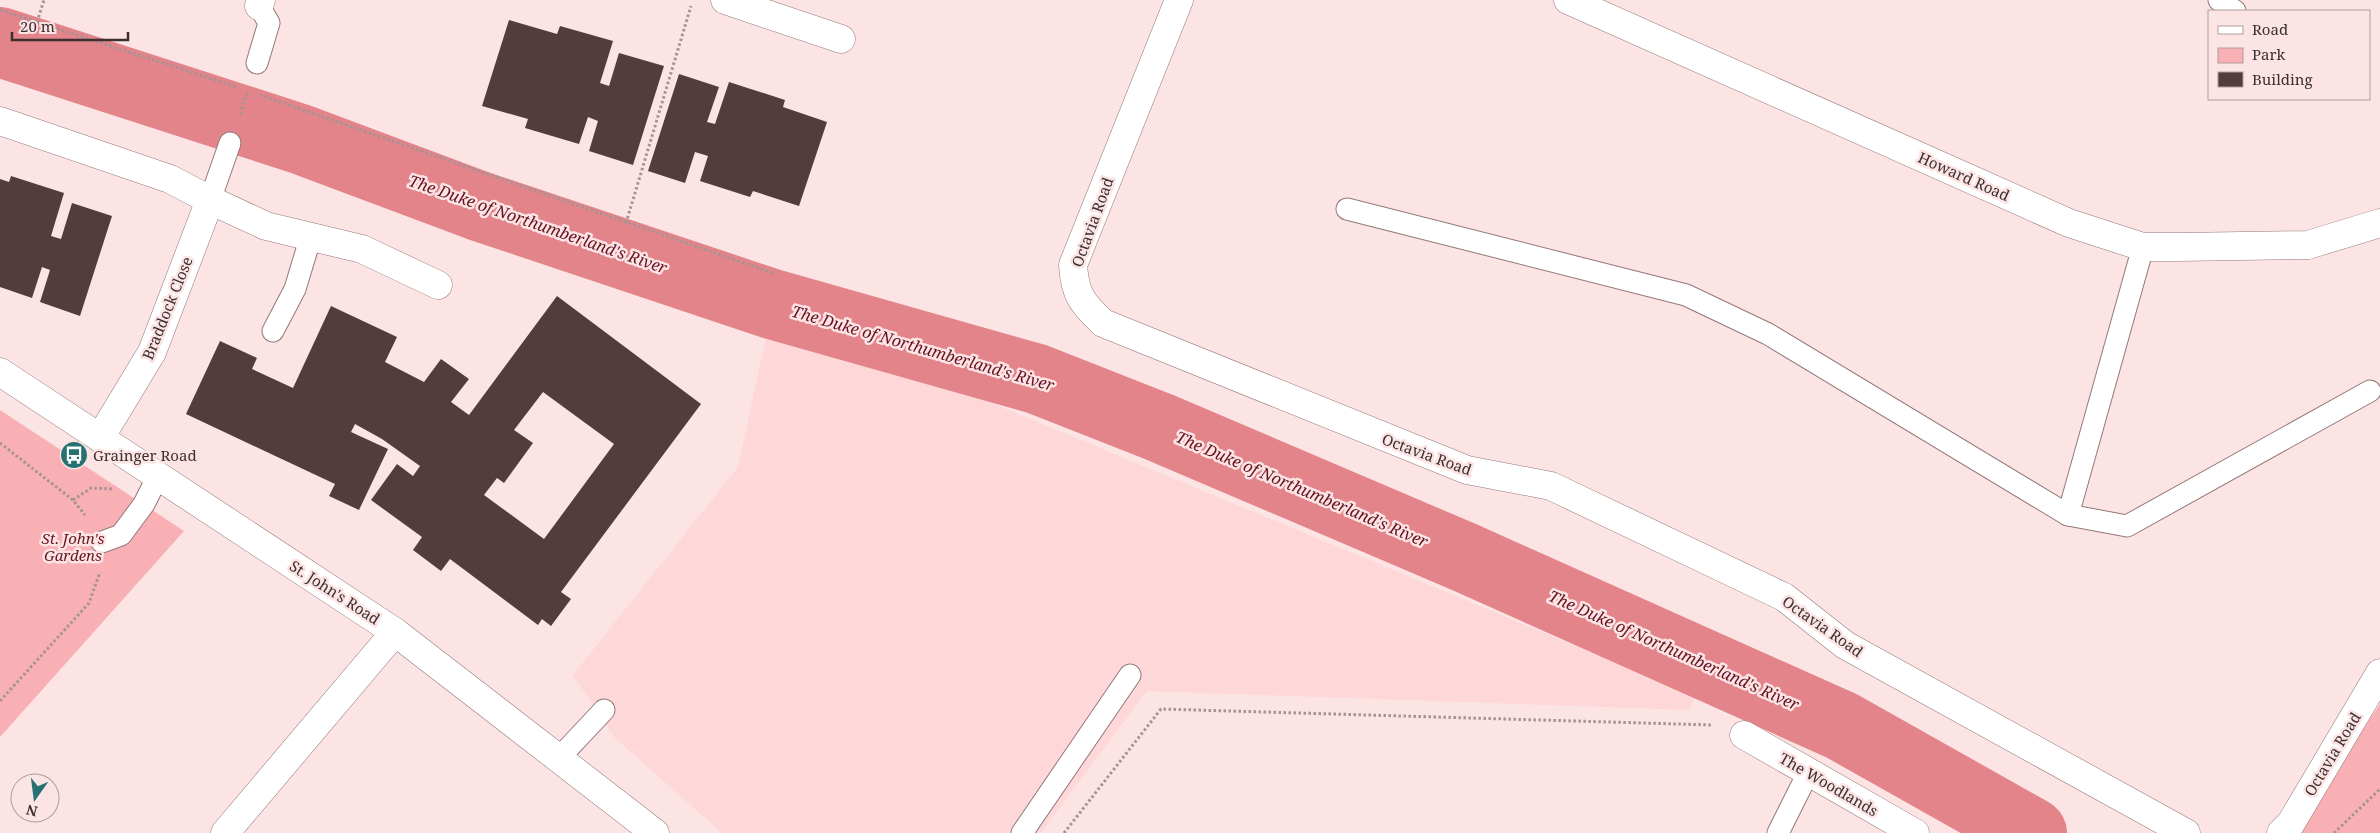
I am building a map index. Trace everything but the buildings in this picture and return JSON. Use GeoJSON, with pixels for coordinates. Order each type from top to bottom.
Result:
{"type":"FeatureCollection","features":[{"type":"Feature","properties":{"kind":"street"},"geometry":{"type":"LineString","coordinates":[[725,0],[841,39]]}},
{"type":"Feature","properties":{"kind":"street","name":"Octavia Road"},"geometry":{"type":"LineString","coordinates":[[1179,0],[1073,265],[1074,284],[1082,302],[1103,323],[1467,470],[1551,486],[1784,597],[1845,645],[2186,833]]}},
{"type":"Feature","properties":{"kind":"street","name":"Howard Road"},"geometry":{"type":"LineString","coordinates":[[1568,0],[2069,223],[2143,246],[2308,245],[2380,223]]}},
{"type":"Feature","properties":{"kind":"street"},"geometry":{"type":"LineString","coordinates":[[0,121],[170,179],[266,226],[362,249],[438,285]]}},
{"type":"Feature","properties":{"kind":"street","name":"Braddock Close"},"geometry":{"type":"LineString","coordinates":[[100,438],[152,352],[210,200]]}},
{"type":"Feature","properties":{"kind":"street","name":"St. John's Road"},"geometry":{"type":"LineString","coordinates":[[0,372],[395,632],[655,833]]}},
{"type":"Feature","properties":{"kind":"street"},"geometry":{"type":"LineString","coordinates":[[225,833],[395,632]]}},
{"type":"Feature","properties":{"kind":"street","name":"Octavia Road"},"geometry":{"type":"LineString","coordinates":[[2281,833],[2291,823],[2380,673]]}},
{"type":"Feature","properties":{"kind":"street","name":"The Woodlands"},"geometry":{"type":"LineString","coordinates":[[1744,735],[1915,833]]}},
{"type":"Feature","properties":{"kind":"lane"},"geometry":{"type":"LineString","coordinates":[[2219,0],[2234,10]]}},
{"type":"Feature","properties":{"kind":"lane"},"geometry":{"type":"LineString","coordinates":[[257,62],[269,23],[260,3]]}},
{"type":"Feature","properties":{"kind":"lane"},"geometry":{"type":"LineString","coordinates":[[210,200],[230,143]]}},
{"type":"Feature","properties":{"kind":"lane"},"geometry":{"type":"LineString","coordinates":[[1347,208],[1686,295],[1768,334],[2068,515],[2127,526],[2370,391]]}},
{"type":"Feature","properties":{"kind":"lane"},"geometry":{"type":"LineString","coordinates":[[273,331],[295,289],[311,236]]}},
{"type":"Feature","properties":{"kind":"lane"},"geometry":{"type":"LineString","coordinates":[[2068,515],[2143,246]]}},
{"type":"Feature","properties":{"kind":"lane"},"geometry":{"type":"LineString","coordinates":[[102,542],[121,534],[144,504],[158,476]]}},
{"type":"Feature","properties":{"kind":"lane"},"geometry":{"type":"LineString","coordinates":[[1022,833],[1130,675]]}},
{"type":"Feature","properties":{"kind":"lane"},"geometry":{"type":"LineString","coordinates":[[560,758],[604,710]]}},
{"type":"Feature","properties":{"kind":"lane"},"geometry":{"type":"LineString","coordinates":[[1778,833],[1808,773]]}},
{"type":"Feature","properties":{"kind":"path"},"geometry":{"type":"LineString","coordinates":[[37,22],[44,0]]}},
{"type":"Feature","properties":{"kind":"path"},"geometry":{"type":"LineString","coordinates":[[626,223],[693,0]]}},
{"type":"Feature","properties":{"kind":"path"},"geometry":{"type":"LineString","coordinates":[[0,10],[249,91]]}},
{"type":"Feature","properties":{"kind":"path"},"geometry":{"type":"LineString","coordinates":[[258,94],[773,273]]}},
{"type":"Feature","properties":{"kind":"path"},"geometry":{"type":"LineString","coordinates":[[0,443],[73,500],[102,542],[100,576],[89,603],[0,701]]}},
{"type":"Feature","properties":{"kind":"path"},"geometry":{"type":"LineString","coordinates":[[1064,833],[1161,709],[1727,726],[1744,735]]}},
{"type":"Feature","properties":{"kind":"path"},"geometry":{"type":"LineString","coordinates":[[2334,833],[2380,789]]}},
{"type":"Feature","properties":{"kind":"shaded area"},"geometry":{"type":"Polygon","coordinates":[[[766,337],[975,396],[1696,696],[1689,710],[1147,691],[1041,833],[722,833],[615,738],[573,675],[738,467],[766,337]]]}},
{"type":"Feature","properties":{"kind":"green space","name":"St. John's Gardens"},"geometry":{"type":"Polygon","coordinates":[[[0,410],[184,531],[0,737],[0,410]]]}},
{"type":"Feature","properties":{"kind":"green space"},"geometry":{"type":"Polygon","coordinates":[[[2380,704],[2380,833],[2294,833],[2380,704]]]}},
{"type":"Feature","properties":{"kind":"waterway","name":"The Duke of Northumberland's River"},"geometry":{"type":"LineString","coordinates":[[0,42],[300,139],[479,206],[772,304],[1037,379],[1159,427],[1464,557],[1842,726],[2032,833]]}},
{"type":"Feature","properties":{"kind":"place","name":"Grainger Road"},"geometry":{"type":"Point","coordinates":[74,455]}}]}
